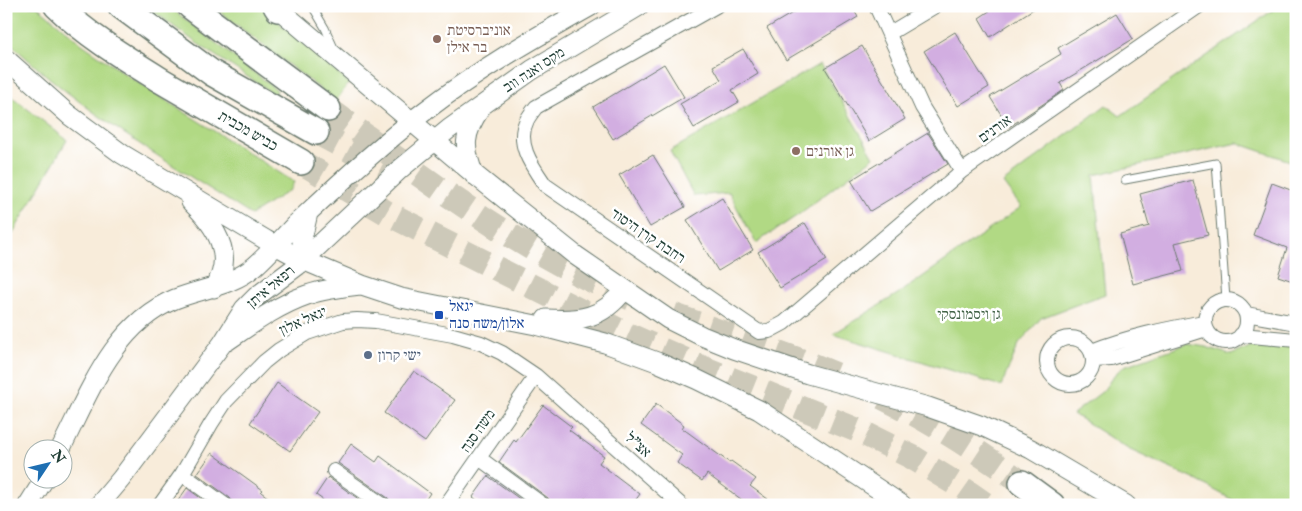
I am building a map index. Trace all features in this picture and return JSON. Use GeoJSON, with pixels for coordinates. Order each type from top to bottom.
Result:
{"type":"FeatureCollection","features":[{"type":"Feature","properties":{"kind":"highway"},"geometry":{"type":"LineString","coordinates":[[56,6],[110,49],[195,100]]}},
{"type":"Feature","properties":{"kind":"highway"},"geometry":{"type":"LineString","coordinates":[[76,6],[116,42],[195,100]]}},
{"type":"Feature","properties":{"kind":"highway"},"geometry":{"type":"LineString","coordinates":[[121,6],[212,73],[316,132]]}},
{"type":"Feature","properties":{"kind":"highway"},"geometry":{"type":"LineString","coordinates":[[190,6],[328,109]]}},
{"type":"Feature","properties":{"kind":"highway","name":"כביש מכבית"},"geometry":{"type":"LineString","coordinates":[[195,100],[301,162]]}},
{"type":"Feature","properties":{"kind":"highway"},"geometry":{"type":"LineString","coordinates":[[1022,483],[1052,505]]}},
{"type":"Feature","properties":{"kind":"main road","name":"מקס ואנה ווב"},"geometry":{"type":"LineString","coordinates":[[412,121],[468,80],[591,6]]}},
{"type":"Feature","properties":{"kind":"main road","name":"מקס ואנה ווב"},"geometry":{"type":"LineString","coordinates":[[434,141],[483,104],[555,56],[639,6]]}},
{"type":"Feature","properties":{"kind":"main road"},"geometry":{"type":"LineString","coordinates":[[276,7],[434,141],[575,255],[668,319],[702,336],[808,374],[928,407],[1006,436],[1066,468],[1126,505]]}},
{"type":"Feature","properties":{"kind":"main road"},"geometry":{"type":"LineString","coordinates":[[6,59],[62,109],[103,140],[176,187],[303,260],[362,285],[401,298],[507,318],[605,343],[657,362],[713,386],[759,410],[902,505]]}},
{"type":"Feature","properties":{"kind":"main road"},"geometry":{"type":"LineString","coordinates":[[475,175],[469,160],[466,138],[473,118],[483,104]]}},
{"type":"Feature","properties":{"kind":"main road","name":"רפאל איתן"},"geometry":{"type":"LineString","coordinates":[[67,438],[91,390],[118,344],[136,324],[153,310],[175,299],[214,288],[248,272],[348,176],[412,121]]}},
{"type":"Feature","properties":{"kind":"main road","name":"רפאל איתן"},"geometry":{"type":"LineString","coordinates":[[99,505],[121,479],[222,344],[238,318],[257,296],[303,260],[380,188],[434,141]]}},
{"type":"Feature","properties":{"kind":"main road"},"geometry":{"type":"LineString","coordinates":[[176,187],[208,221],[222,246],[224,257],[223,273],[214,288]]}},
{"type":"Feature","properties":{"kind":"main road"},"geometry":{"type":"LineString","coordinates":[[303,260],[302,239],[308,213]]}},
{"type":"Feature","properties":{"kind":"main road"},"geometry":{"type":"LineString","coordinates":[[222,344],[266,315],[306,295],[339,287],[362,285]]}},
{"type":"Feature","properties":{"kind":"main road"},"geometry":{"type":"LineString","coordinates":[[507,318],[569,320],[586,318],[602,312],[624,290]]}},
{"type":"Feature","properties":{"kind":"main road"},"geometry":{"type":"LineString","coordinates":[[28,505],[39,488]]}},
{"type":"Feature","properties":{"kind":"street","name":"רחבת קרן היסוד"},"geometry":{"type":"LineString","coordinates":[[716,6],[536,108],[527,120],[522,138],[530,163],[545,185],[759,332],[769,331],[784,323],[962,171]]}},
{"type":"Feature","properties":{"kind":"street"},"geometry":{"type":"LineString","coordinates":[[876,6],[890,32],[922,107],[962,171]]}},
{"type":"Feature","properties":{"kind":"street"},"geometry":{"type":"LineString","coordinates":[[890,32],[935,6]]}},
{"type":"Feature","properties":{"kind":"street","name":"אורנים"},"geometry":{"type":"LineString","coordinates":[[962,171],[1200,6]]}},
{"type":"Feature","properties":{"kind":"street"},"geometry":{"type":"LineString","coordinates":[[1226,300],[1237,303],[1246,314],[1245,329],[1241,336],[1235,340],[1220,342],[1210,336],[1205,326],[1207,310],[1218,301],[1226,300]]}},
{"type":"Feature","properties":{"kind":"street"},"geometry":{"type":"LineString","coordinates":[[1246,314],[1296,322]]}},
{"type":"Feature","properties":{"kind":"street","name":"יגאל אלון"},"geometry":{"type":"LineString","coordinates":[[160,505],[182,474],[226,401],[256,369],[288,344],[308,333],[334,324],[357,320],[376,321],[414,327],[481,342],[502,353],[536,376],[573,409]]}},
{"type":"Feature","properties":{"kind":"street"},"geometry":{"type":"LineString","coordinates":[[1092,356],[1111,359],[1205,326]]}},
{"type":"Feature","properties":{"kind":"street"},"geometry":{"type":"LineString","coordinates":[[1241,336],[1296,340]]}},
{"type":"Feature","properties":{"kind":"street","name":"משה סנה"},"geometry":{"type":"LineString","coordinates":[[446,505],[536,376]]}},
{"type":"Feature","properties":{"kind":"street","name":"אצ\"ל"},"geometry":{"type":"LineString","coordinates":[[573,409],[675,503]]}},
{"type":"Feature","properties":{"kind":"street"},"geometry":{"type":"LineString","coordinates":[[479,458],[543,505]]}},
{"type":"Feature","properties":{"kind":"street"},"geometry":{"type":"LineString","coordinates":[[334,471],[383,505]]}},
{"type":"Feature","properties":{"kind":"street"},"geometry":{"type":"LineString","coordinates":[[182,474],[225,505]]}},
{"type":"Feature","properties":{"kind":"lane"},"geometry":{"type":"LineString","coordinates":[[312,6],[325,28],[339,60]]}},
{"type":"Feature","properties":{"kind":"lane"},"geometry":{"type":"LineString","coordinates":[[1125,180],[1216,163],[1226,300]]}},
{"type":"Feature","properties":{"kind":"green space"},"geometry":{"type":"Polygon","coordinates":[[[6,6],[37,6],[82,44],[131,78],[294,182],[290,190],[251,215],[156,154],[93,112],[63,89],[6,39],[6,6]]]}},
{"type":"Feature","properties":{"kind":"green space"},"geometry":{"type":"Polygon","coordinates":[[[146,6],[168,6],[277,90],[275,95],[198,44],[146,6]]]}},
{"type":"Feature","properties":{"kind":"green space"},"geometry":{"type":"Polygon","coordinates":[[[212,6],[260,6],[349,83],[336,101],[212,6]]]}},
{"type":"Feature","properties":{"kind":"green space","name":"גן ויסמונסקי"},"geometry":{"type":"Polygon","coordinates":[[[1279,6],[1296,6],[1296,163],[1237,143],[1094,175],[1105,294],[1041,318],[1019,344],[1001,386],[833,334],[904,290],[1021,207],[1003,183],[1106,105],[1120,116],[1279,6]]]}},
{"type":"Feature","properties":{"kind":"green space"},"geometry":{"type":"Polygon","coordinates":[[[820,64],[874,157],[798,215],[756,243],[729,193],[694,196],[670,151],[820,64]]]}},
{"type":"Feature","properties":{"kind":"green space"},"geometry":{"type":"Polygon","coordinates":[[[6,92],[67,140],[6,245],[6,92]]]}},
{"type":"Feature","properties":{"kind":"green space"},"geometry":{"type":"Polygon","coordinates":[[[1270,343],[1296,345],[1296,505],[1242,505],[1196,480],[1128,449],[1073,414],[1103,391],[1114,375],[1124,366],[1187,344],[1206,347],[1231,355],[1252,346],[1270,343]]]}},
{"type":"Feature","properties":{"kind":"building"},"geometry":{"type":"Polygon","coordinates":[[[804,6],[851,6],[858,17],[786,60],[767,28],[804,6]]]}},
{"type":"Feature","properties":{"kind":"building"},"geometry":{"type":"Polygon","coordinates":[[[997,6],[1038,6],[990,37],[979,18],[997,6]]]}},
{"type":"Feature","properties":{"kind":"building"},"geometry":{"type":"Polygon","coordinates":[[[1117,13],[1133,39],[1060,83],[1064,90],[1009,127],[990,97],[1061,54],[1058,48],[1117,13]]]}},
{"type":"Feature","properties":{"kind":"building"},"geometry":{"type":"Polygon","coordinates":[[[955,32],[989,87],[958,106],[924,51],[955,32]]]}},
{"type":"Feature","properties":{"kind":"building"},"geometry":{"type":"Polygon","coordinates":[[[862,46],[905,119],[869,141],[825,68],[862,46]]]}},
{"type":"Feature","properties":{"kind":"building"},"geometry":{"type":"Polygon","coordinates":[[[743,49],[758,74],[732,90],[739,102],[694,128],[680,104],[721,80],[713,66],[743,49]]]}},
{"type":"Feature","properties":{"kind":"building"},"geometry":{"type":"Polygon","coordinates":[[[664,64],[684,97],[613,139],[593,107],[664,64]]]}},
{"type":"Feature","properties":{"kind":"building"},"geometry":{"type":"Polygon","coordinates":[[[928,133],[948,164],[870,211],[851,180],[928,133]]]}},
{"type":"Feature","properties":{"kind":"building"},"geometry":{"type":"Polygon","coordinates":[[[653,155],[685,207],[650,227],[619,175],[653,155]]]}},
{"type":"Feature","properties":{"kind":"building"},"geometry":{"type":"Polygon","coordinates":[[[1193,180],[1208,235],[1175,243],[1183,271],[1133,284],[1120,234],[1149,226],[1140,194],[1193,180]]]}},
{"type":"Feature","properties":{"kind":"building"},"geometry":{"type":"Polygon","coordinates":[[[1272,183],[1296,192],[1296,282],[1278,276],[1287,248],[1253,235],[1272,183]]]}},
{"type":"Feature","properties":{"kind":"building"},"geometry":{"type":"Polygon","coordinates":[[[722,198],[753,250],[718,271],[687,220],[722,198]]]}},
{"type":"Feature","properties":{"kind":"building"},"geometry":{"type":"Polygon","coordinates":[[[805,223],[827,260],[780,288],[758,252],[805,223]]]}},
{"type":"Feature","properties":{"kind":"building"},"geometry":{"type":"Polygon","coordinates":[[[414,371],[455,400],[425,442],[384,413],[414,371]]]}},
{"type":"Feature","properties":{"kind":"building"},"geometry":{"type":"Polygon","coordinates":[[[277,383],[318,412],[290,451],[250,423],[277,383]]]}},
{"type":"Feature","properties":{"kind":"building"},"geometry":{"type":"Polygon","coordinates":[[[656,404],[684,425],[682,428],[730,463],[731,461],[756,479],[750,486],[776,505],[749,505],[707,474],[702,481],[677,463],[682,455],[641,425],[656,404]]]}},
{"type":"Feature","properties":{"kind":"building"},"geometry":{"type":"Polygon","coordinates":[[[543,405],[572,427],[569,430],[604,456],[599,463],[640,494],[632,505],[595,505],[585,498],[580,505],[552,505],[548,498],[499,462],[514,440],[516,442],[543,405]]]}},
{"type":"Feature","properties":{"kind":"building"},"geometry":{"type":"Polygon","coordinates":[[[351,444],[376,462],[380,456],[430,493],[422,505],[392,505],[388,498],[338,463],[351,444]]]}},
{"type":"Feature","properties":{"kind":"building"},"geometry":{"type":"Polygon","coordinates":[[[212,453],[263,490],[261,492],[278,505],[234,505],[230,498],[197,474],[212,453]]]}},
{"type":"Feature","properties":{"kind":"building"},"geometry":{"type":"Polygon","coordinates":[[[488,476],[528,505],[483,505],[473,497],[488,476]]]}},
{"type":"Feature","properties":{"kind":"building"},"geometry":{"type":"Polygon","coordinates":[[[328,477],[367,505],[330,505],[316,495],[328,477]]]}},
{"type":"Feature","properties":{"kind":"building"},"geometry":{"type":"Polygon","coordinates":[[[187,488],[210,505],[175,505],[187,488]]]}},
{"type":"Feature","properties":{"kind":"tunnel"},"geometry":{"type":"LineString","coordinates":[[328,109],[440,189],[516,239],[555,262],[638,301]]}},
{"type":"Feature","properties":{"kind":"tunnel"},"geometry":{"type":"LineString","coordinates":[[316,132],[387,170]]}},
{"type":"Feature","properties":{"kind":"tunnel"},"geometry":{"type":"LineString","coordinates":[[301,162],[387,213],[626,334],[696,365],[859,431],[912,457],[986,505]]}},
{"type":"Feature","properties":{"kind":"tunnel"},"geometry":{"type":"LineString","coordinates":[[673,315],[810,364],[846,379]]}},
{"type":"Feature","properties":{"kind":"tunnel"},"geometry":{"type":"LineString","coordinates":[[882,397],[954,437],[1022,483]]}},
{"type":"Feature","properties":{"kind":"place","name":"אוניברסיטת בר אילן"},"geometry":{"type":"Point","coordinates":[437,39]}},
{"type":"Feature","properties":{"kind":"place","name":"גן אורנים"},"geometry":{"type":"Point","coordinates":[796,151]}},
{"type":"Feature","properties":{"kind":"place","name":"יגאל אלון/משה סנה"},"geometry":{"type":"Point","coordinates":[439,315]}},
{"type":"Feature","properties":{"kind":"place","name":"ישי קרון"},"geometry":{"type":"Point","coordinates":[368,355]}}]}
